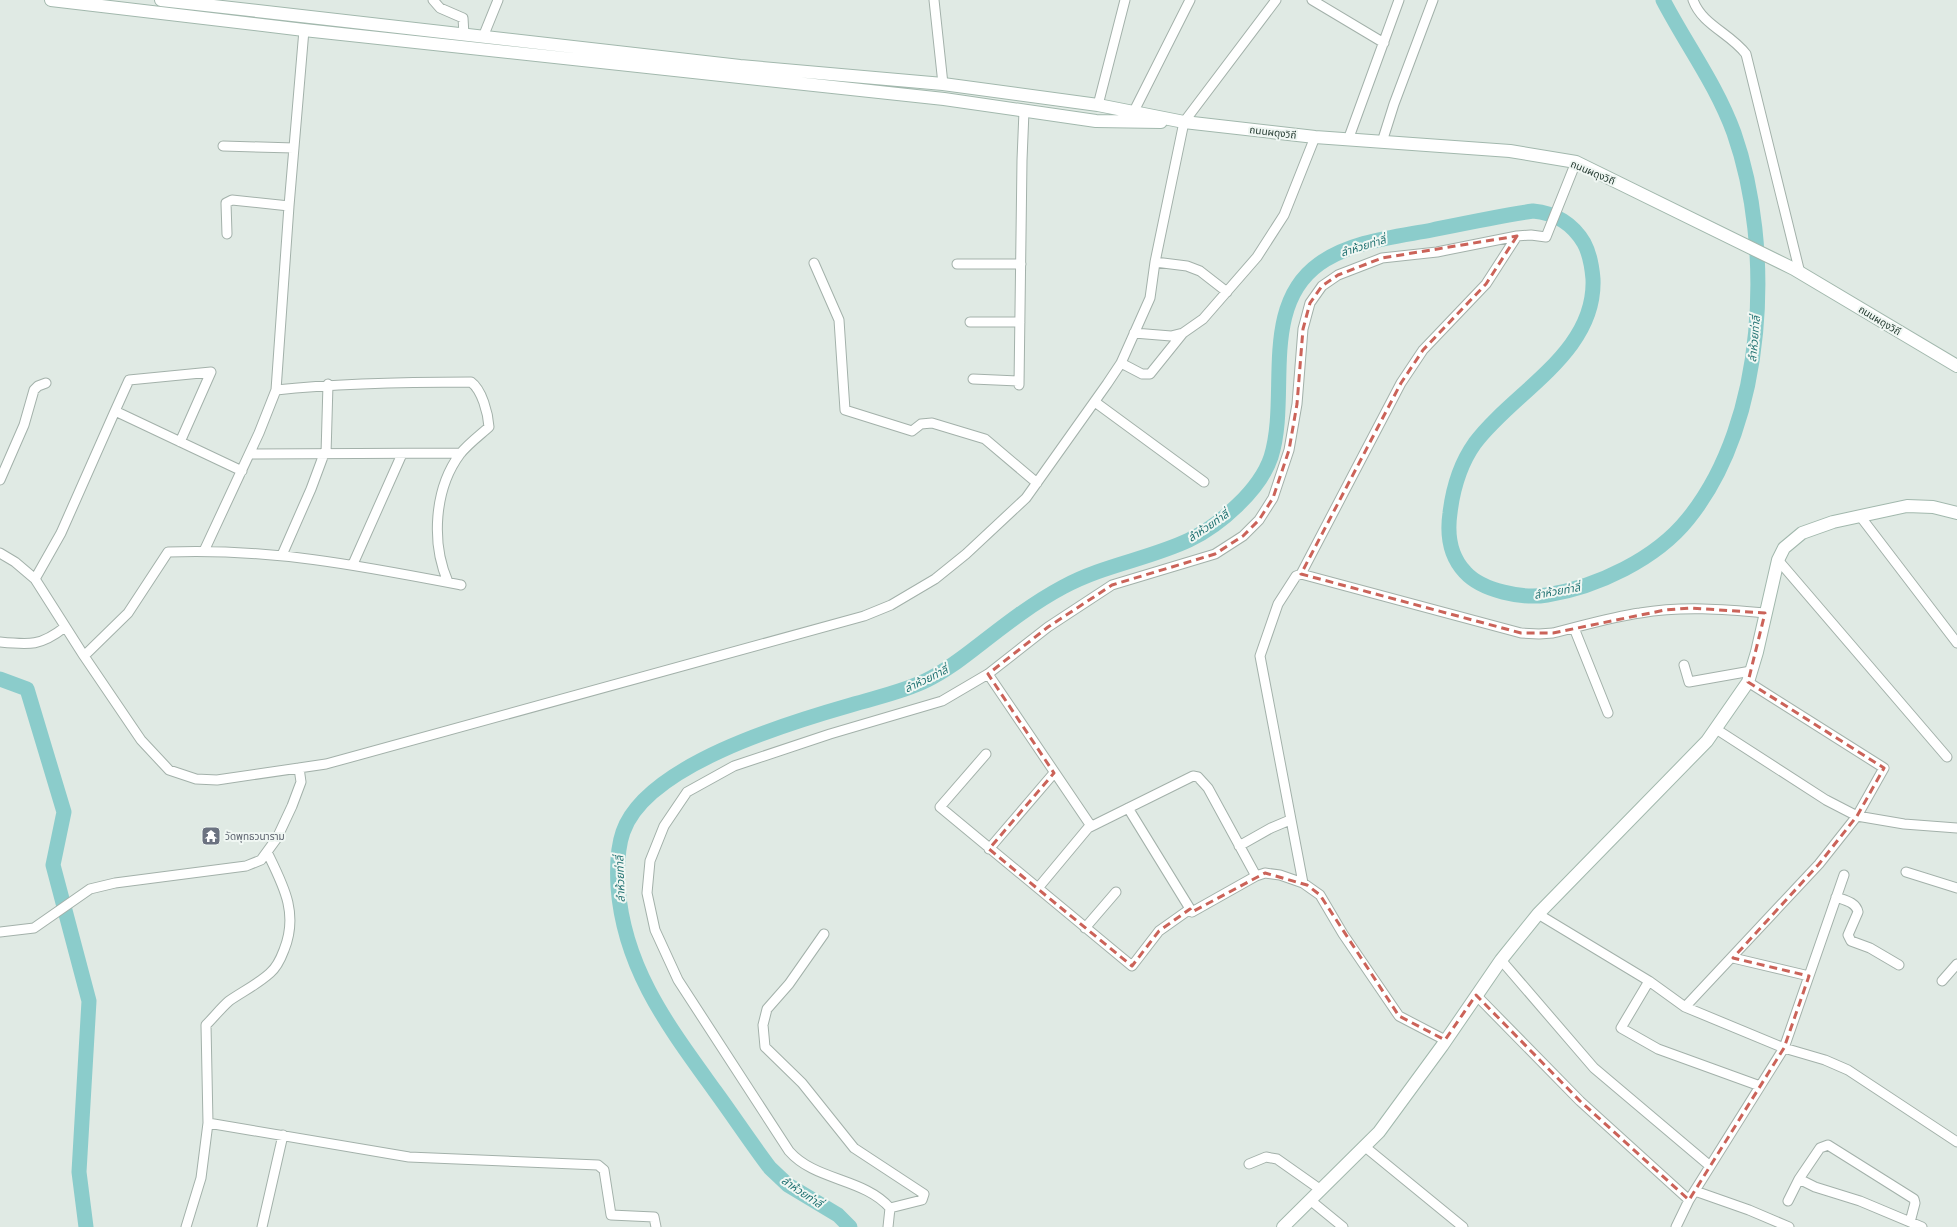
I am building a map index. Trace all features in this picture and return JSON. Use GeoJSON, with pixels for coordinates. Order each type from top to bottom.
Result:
{"type":"FeatureCollection","features":[{"type":"Feature","properties":{"kind":"main road"},"geometry":{"type":"LineString","coordinates":[[51,0],[304,30],[936,98],[1096,121],[1184,122]]}},
{"type":"Feature","properties":{"kind":"main road"},"geometry":{"type":"LineString","coordinates":[[161,0],[740,66],[943,84],[1098,105],[1184,122]]}},
{"type":"Feature","properties":{"kind":"main road","name":"ถนนผดุงวิถี"},"geometry":{"type":"LineString","coordinates":[[1184,122],[1348,140],[1510,151],[1576,162],[1797,271],[1957,366]]}},
{"type":"Feature","properties":{"kind":"main road"},"geometry":{"type":"LineString","coordinates":[[1282,1227],[1379,1132],[1446,1040],[1501,960],[1538,914],[1716,729],[1749,676],[1757,652],[1778,560],[1784,548],[1802,533],[1833,522],[1907,506],[1933,507],[1957,513]]}},
{"type":"Feature","properties":{"kind":"street"},"geometry":{"type":"LineString","coordinates":[[433,0],[440,8],[463,18],[464,35]]}},
{"type":"Feature","properties":{"kind":"street"},"geometry":{"type":"LineString","coordinates":[[483,37],[498,0]]}},
{"type":"Feature","properties":{"kind":"street"},"geometry":{"type":"LineString","coordinates":[[934,0],[943,84]]}},
{"type":"Feature","properties":{"kind":"street"},"geometry":{"type":"LineString","coordinates":[[1098,105],[1125,0]]}},
{"type":"Feature","properties":{"kind":"street"},"geometry":{"type":"LineString","coordinates":[[1134,111],[1190,0]]}},
{"type":"Feature","properties":{"kind":"street"},"geometry":{"type":"LineString","coordinates":[[0,553],[15,562],[35,579],[65,628],[141,740],[169,770],[196,779],[217,780],[326,764],[864,616],[891,605],[935,579],[977,544],[1026,498],[1121,363],[1150,298],[1155,262],[1184,122],[1276,0]]}},
{"type":"Feature","properties":{"kind":"street"},"geometry":{"type":"LineString","coordinates":[[1312,0],[1384,43]]}},
{"type":"Feature","properties":{"kind":"street"},"geometry":{"type":"LineString","coordinates":[[1348,140],[1399,0]]}},
{"type":"Feature","properties":{"kind":"street"},"geometry":{"type":"LineString","coordinates":[[1382,142],[1394,104],[1433,0]]}},
{"type":"Feature","properties":{"kind":"street"},"geometry":{"type":"LineString","coordinates":[[1693,0],[1704,18],[1736,42],[1746,54],[1797,271]]}},
{"type":"Feature","properties":{"kind":"street"},"geometry":{"type":"LineString","coordinates":[[204,551],[250,454],[276,390],[289,206],[304,30]]}},
{"type":"Feature","properties":{"kind":"street"},"geometry":{"type":"LineString","coordinates":[[973,379],[1019,383],[1024,111]]}},
{"type":"Feature","properties":{"kind":"street"},"geometry":{"type":"LineString","coordinates":[[1121,363],[1142,374],[1150,374],[1183,333],[1203,319],[1227,292],[1257,257],[1284,215],[1315,137]]}},
{"type":"Feature","properties":{"kind":"street"},"geometry":{"type":"LineString","coordinates":[[223,146],[294,148]]}},
{"type":"Feature","properties":{"kind":"street"},"geometry":{"type":"LineString","coordinates":[[890,1208],[884,1202],[867,1191],[798,1161],[789,1151],[678,980],[655,930],[647,893],[650,860],[664,826],[687,792],[734,766],[830,734],[942,701],[988,674],[1048,627],[1112,585],[1215,554],[1243,536],[1259,520],[1273,498],[1289,450],[1298,404],[1303,329],[1310,302],[1322,286],[1338,275],[1382,258],[1437,252],[1517,236],[1531,235],[1546,237],[1576,162]]}},
{"type":"Feature","properties":{"kind":"street"},"geometry":{"type":"LineString","coordinates":[[227,234],[226,203],[232,200],[289,206]]}},
{"type":"Feature","properties":{"kind":"street"},"geometry":{"type":"LineString","coordinates":[[1303,883],[1260,656],[1278,604],[1296,576],[1301,574],[1405,376],[1422,350],[1486,284],[1517,236]]}},
{"type":"Feature","properties":{"kind":"street"},"geometry":{"type":"LineString","coordinates":[[1155,262],[1187,266],[1200,270],[1227,292]]}},
{"type":"Feature","properties":{"kind":"street"},"geometry":{"type":"LineString","coordinates":[[814,264],[839,320],[845,410],[912,431],[921,424],[932,422],[985,439],[1037,483]]}},
{"type":"Feature","properties":{"kind":"street"},"geometry":{"type":"LineString","coordinates":[[957,264],[1021,264]]}},
{"type":"Feature","properties":{"kind":"street"},"geometry":{"type":"LineString","coordinates":[[970,322],[1020,322]]}},
{"type":"Feature","properties":{"kind":"street"},"geometry":{"type":"LineString","coordinates":[[1134,333],[1172,336],[1183,333]]}},
{"type":"Feature","properties":{"kind":"street"},"geometry":{"type":"LineString","coordinates":[[35,579],[61,533],[129,380],[211,372],[180,442]]}},
{"type":"Feature","properties":{"kind":"street"},"geometry":{"type":"LineString","coordinates":[[276,390],[328,384],[471,382],[476,386],[488,418],[489,427],[461,453],[450,471],[439,504],[438,537],[444,575],[448,582]]}},
{"type":"Feature","properties":{"kind":"street"},"geometry":{"type":"LineString","coordinates":[[0,480],[24,425],[34,390],[38,386],[46,384]]}},
{"type":"Feature","properties":{"kind":"street"},"geometry":{"type":"LineString","coordinates":[[282,555],[325,454],[328,384]]}},
{"type":"Feature","properties":{"kind":"street"},"geometry":{"type":"LineString","coordinates":[[1095,402],[1204,482]]}},
{"type":"Feature","properties":{"kind":"street"},"geometry":{"type":"LineString","coordinates":[[115,411],[242,471]]}},
{"type":"Feature","properties":{"kind":"street"},"geometry":{"type":"LineString","coordinates":[[250,454],[461,453]]}},
{"type":"Feature","properties":{"kind":"street"},"geometry":{"type":"LineString","coordinates":[[353,564],[402,454]]}},
{"type":"Feature","properties":{"kind":"street"},"geometry":{"type":"LineString","coordinates":[[1860,516],[1957,642]]}},
{"type":"Feature","properties":{"kind":"street"},"geometry":{"type":"LineString","coordinates":[[84,656],[128,614],[168,552],[204,551],[282,555],[353,564],[461,585]]}},
{"type":"Feature","properties":{"kind":"street"},"geometry":{"type":"LineString","coordinates":[[1778,560],[1947,757]]}},
{"type":"Feature","properties":{"kind":"street"},"geometry":{"type":"LineString","coordinates":[[1301,574],[1521,633],[1539,634],[1574,628],[1639,613],[1665,610],[1690,608],[1765,613]]}},
{"type":"Feature","properties":{"kind":"street"},"geometry":{"type":"LineString","coordinates":[[0,642],[38,643],[52,638],[65,628]]}},
{"type":"Feature","properties":{"kind":"street"},"geometry":{"type":"LineString","coordinates":[[1574,628],[1608,713]]}},
{"type":"Feature","properties":{"kind":"street"},"geometry":{"type":"LineString","coordinates":[[1684,665],[1689,682],[1749,676],[1884,768],[1857,816],[1819,864],[1733,958],[1685,1007]]}},
{"type":"Feature","properties":{"kind":"street"},"geometry":{"type":"LineString","coordinates":[[988,674],[1091,826]]}},
{"type":"Feature","properties":{"kind":"street"},"geometry":{"type":"LineString","coordinates":[[1716,729],[1826,800],[1857,816],[1904,824],[1957,828]]}},
{"type":"Feature","properties":{"kind":"street"},"geometry":{"type":"LineString","coordinates":[[986,754],[940,807],[1132,966],[1159,931],[1190,909]]}},
{"type":"Feature","properties":{"kind":"street"},"geometry":{"type":"LineString","coordinates":[[0,932],[34,928],[90,889],[115,883],[246,866],[261,860],[277,838],[292,806],[301,782],[299,768]]}},
{"type":"Feature","properties":{"kind":"street"},"geometry":{"type":"LineString","coordinates":[[989,849],[1054,773]]}},
{"type":"Feature","properties":{"kind":"street"},"geometry":{"type":"LineString","coordinates":[[1038,888],[1091,826],[1186,778],[1193,776],[1198,777],[1208,788],[1256,876]]}},
{"type":"Feature","properties":{"kind":"street"},"geometry":{"type":"LineString","coordinates":[[1128,808],[1192,912],[1256,876],[1265,873],[1280,875],[1303,883],[1320,895],[1343,934],[1400,1016],[1446,1040]]}},
{"type":"Feature","properties":{"kind":"street"},"geometry":{"type":"LineString","coordinates":[[1239,846],[1271,828],[1290,820]]}},
{"type":"Feature","properties":{"kind":"street"},"geometry":{"type":"LineString","coordinates":[[186,1227],[201,1178],[208,1123],[206,1025],[228,1002],[270,973],[281,957],[289,938],[291,922],[290,907],[280,879],[266,852]]}},
{"type":"Feature","properties":{"kind":"street"},"geometry":{"type":"LineString","coordinates":[[1906,872],[1957,888]]}},
{"type":"Feature","properties":{"kind":"street"},"geometry":{"type":"LineString","coordinates":[[1676,1227],[1689,1200],[1784,1048],[1844,875]]}},
{"type":"Feature","properties":{"kind":"street"},"geometry":{"type":"LineString","coordinates":[[1085,928],[1116,892]]}},
{"type":"Feature","properties":{"kind":"street"},"geometry":{"type":"LineString","coordinates":[[1836,897],[1854,905],[1857,908],[1858,912],[1848,935],[1850,941],[1870,948],[1899,965]]}},
{"type":"Feature","properties":{"kind":"street"},"geometry":{"type":"LineString","coordinates":[[1538,914],[1649,981],[1685,1007],[1784,1048],[1825,1060],[1848,1070],[1957,1142]]}},
{"type":"Feature","properties":{"kind":"street"},"geometry":{"type":"LineString","coordinates":[[824,934],[789,984],[767,1010],[763,1025],[764,1044],[770,1053],[802,1083],[854,1148],[924,1194],[922,1200],[890,1208]]}},
{"type":"Feature","properties":{"kind":"street"},"geometry":{"type":"LineString","coordinates":[[1733,958],[1809,976]]}},
{"type":"Feature","properties":{"kind":"street"},"geometry":{"type":"LineString","coordinates":[[1501,960],[1594,1068],[1710,1166]]}},
{"type":"Feature","properties":{"kind":"street"},"geometry":{"type":"LineString","coordinates":[[1942,981],[1957,964]]}},
{"type":"Feature","properties":{"kind":"street"},"geometry":{"type":"LineString","coordinates":[[1649,981],[1621,1028],[1658,1049],[1760,1086]]}},
{"type":"Feature","properties":{"kind":"street"},"geometry":{"type":"LineString","coordinates":[[1476,995],[1580,1101],[1689,1200]]}},
{"type":"Feature","properties":{"kind":"street"},"geometry":{"type":"LineString","coordinates":[[208,1123],[409,1157],[598,1166],[604,1170],[611,1215],[654,1218],[656,1227]]}},
{"type":"Feature","properties":{"kind":"street"},"geometry":{"type":"LineString","coordinates":[[262,1227],[284,1135]]}},
{"type":"Feature","properties":{"kind":"street"},"geometry":{"type":"LineString","coordinates":[[1364,1146],[1463,1227]]}},
{"type":"Feature","properties":{"kind":"street"},"geometry":{"type":"LineString","coordinates":[[1788,1201],[1820,1148],[1828,1146],[1914,1199],[1915,1203],[1910,1222]]}},
{"type":"Feature","properties":{"kind":"street"},"geometry":{"type":"LineString","coordinates":[[1249,1164],[1266,1157],[1277,1159],[1321,1190]]}},
{"type":"Feature","properties":{"kind":"street"},"geometry":{"type":"LineString","coordinates":[[1800,1180],[1815,1187],[1860,1201],[1922,1227]]}},
{"type":"Feature","properties":{"kind":"street"},"geometry":{"type":"LineString","coordinates":[[1695,1191],[1749,1210],[1789,1227]]}},
{"type":"Feature","properties":{"kind":"street"},"geometry":{"type":"LineString","coordinates":[[1310,1200],[1343,1227]]}},
{"type":"Feature","properties":{"kind":"street"},"geometry":{"type":"LineString","coordinates":[[888,1227],[890,1208]]}},
{"type":"Feature","properties":{"kind":"highlighted area"},"geometry":{"type":"Polygon","coordinates":[[[1517,236],[1486,284],[1423,350],[1401,383],[1301,574],[1521,633],[1553,633],[1665,610],[1690,608],[1765,613],[1748,682],[1884,768],[1857,816],[1819,864],[1733,958],[1809,976],[1784,1048],[1689,1200],[1580,1101],[1476,995],[1445,1040],[1399,1016],[1320,895],[1307,885],[1265,873],[1192,912],[1190,909],[1159,931],[1132,966],[989,849],[1054,773],[988,674],[1048,627],[1112,585],[1215,554],[1243,536],[1259,520],[1273,498],[1289,450],[1297,404],[1303,329],[1310,303],[1322,286],[1338,275],[1382,258],[1517,236]]]}},
{"type":"Feature","properties":{"kind":"waterway","name":"ลำห้วยท่าลี่"},"geometry":{"type":"LineString","coordinates":[[850,1227],[838,1215],[788,1185],[770,1168],[681,1044],[639,971],[629,944],[622,917],[618,887],[618,859],[621,839],[623,832],[637,808],[659,786],[689,767],[722,750],[757,735],[792,723],[918,684],[947,668],[1020,614],[1063,587],[1078,579],[1110,567],[1174,547],[1201,533],[1226,516],[1258,482],[1271,457],[1276,433],[1282,328],[1289,304],[1300,282],[1319,264],[1332,256],[1345,250],[1374,241],[1533,211],[1549,214],[1569,225],[1580,236],[1589,256],[1593,279],[1590,305],[1581,329],[1567,350],[1550,369],[1491,424],[1475,443],[1461,468],[1453,494],[1449,521],[1449,537],[1456,559],[1465,572],[1472,579],[1492,589],[1526,596],[1547,595],[1566,591],[1605,578],[1643,559],[1660,547],[1688,519],[1714,479],[1734,434],[1748,384],[1756,332],[1758,280],[1755,228],[1747,178],[1734,133],[1719,98],[1663,0]]}},
{"type":"Feature","properties":{"kind":"waterway"},"geometry":{"type":"LineString","coordinates":[[0,679],[27,689],[64,812],[53,865],[89,1001],[79,1172],[86,1227]]}},
{"type":"Feature","properties":{"kind":"place","name":"วัดพุทธวนาราม"},"geometry":{"type":"Point","coordinates":[211,836]}}]}
